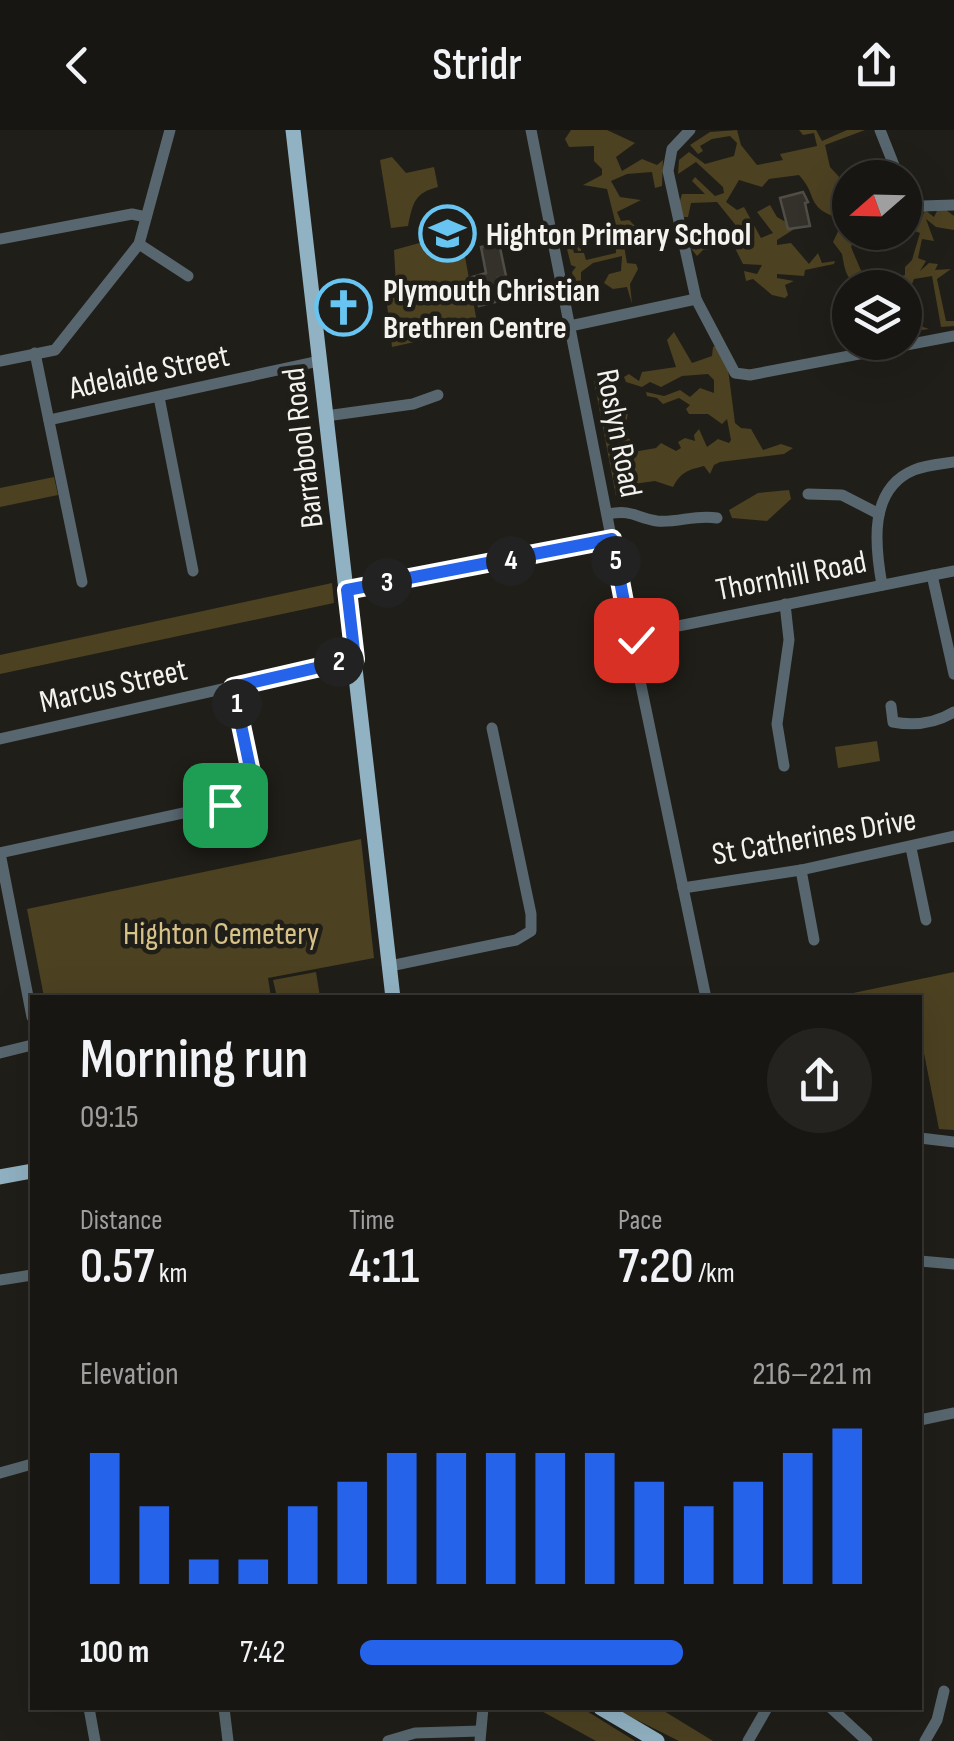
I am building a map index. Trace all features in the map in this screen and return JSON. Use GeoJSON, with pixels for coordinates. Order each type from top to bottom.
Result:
{"type":"FeatureCollection","features":[{"type":"Feature","properties":{"kind":"main road","name":"Barrabool Road"},"geometry":{"type":"LineString","coordinates":[[293,130],[393,995]]}},
{"type":"Feature","properties":{"kind":"main road"},"geometry":{"type":"LineString","coordinates":[[0,1178],[30,1171]]}},
{"type":"Feature","properties":{"kind":"main road"},"geometry":{"type":"LineString","coordinates":[[604,1710],[657,1741]]}},
{"type":"Feature","properties":{"kind":"street"},"geometry":{"type":"LineString","coordinates":[[0,361],[55,350],[139,244],[170,130]]}},
{"type":"Feature","properties":{"kind":"street","name":"Roslyn Road"},"geometry":{"type":"LineString","coordinates":[[531,130],[705,995]]}},
{"type":"Feature","properties":{"kind":"street"},"geometry":{"type":"LineString","coordinates":[[690,130],[674,146],[668,170],[696,299],[736,374],[750,375],[954,336]]}},
{"type":"Feature","properties":{"kind":"street"},"geometry":{"type":"LineString","coordinates":[[880,130],[892,160]]}},
{"type":"Feature","properties":{"kind":"street"},"geometry":{"type":"LineString","coordinates":[[922,206],[954,205]]}},
{"type":"Feature","properties":{"kind":"street"},"geometry":{"type":"LineString","coordinates":[[0,239],[132,214],[146,216]]}},
{"type":"Feature","properties":{"kind":"street"},"geometry":{"type":"LineString","coordinates":[[139,244],[188,276]]}},
{"type":"Feature","properties":{"kind":"street"},"geometry":{"type":"LineString","coordinates":[[570,326],[696,299]]}},
{"type":"Feature","properties":{"kind":"street"},"geometry":{"type":"LineString","coordinates":[[35,354],[82,582]]}},
{"type":"Feature","properties":{"kind":"street","name":"Adelaide Street"},"geometry":{"type":"LineString","coordinates":[[48,420],[319,362]]}},
{"type":"Feature","properties":{"kind":"street"},"geometry":{"type":"LineString","coordinates":[[326,416],[412,404],[438,395]]}},
{"type":"Feature","properties":{"kind":"street"},"geometry":{"type":"LineString","coordinates":[[159,397],[193,570]]}},
{"type":"Feature","properties":{"kind":"street"},"geometry":{"type":"LineString","coordinates":[[882,585],[876,550],[879,514],[900,479],[914,470],[954,462]]}},
{"type":"Feature","properties":{"kind":"street"},"geometry":{"type":"LineString","coordinates":[[808,494],[842,494],[879,514]]}},
{"type":"Feature","properties":{"kind":"street"},"geometry":{"type":"LineString","coordinates":[[608,514],[627,510],[660,522],[702,515],[717,518]]}},
{"type":"Feature","properties":{"kind":"street"},"geometry":{"type":"LineString","coordinates":[[347,590],[612,539]]}},
{"type":"Feature","properties":{"kind":"street","name":"Thornhill Road"},"geometry":{"type":"LineString","coordinates":[[633,635],[954,571]]}},
{"type":"Feature","properties":{"kind":"street"},"geometry":{"type":"LineString","coordinates":[[932,576],[954,674]]}},
{"type":"Feature","properties":{"kind":"street"},"geometry":{"type":"LineString","coordinates":[[784,766],[777,714],[789,640],[785,604]]}},
{"type":"Feature","properties":{"kind":"street","name":"Marcus Street"},"geometry":{"type":"LineString","coordinates":[[0,739],[355,659]]}},
{"type":"Feature","properties":{"kind":"street"},"geometry":{"type":"LineString","coordinates":[[30,1006],[0,853],[256,796],[233,687]]}},
{"type":"Feature","properties":{"kind":"street"},"geometry":{"type":"LineString","coordinates":[[891,706],[893,726],[920,723],[954,712]]}},
{"type":"Feature","properties":{"kind":"street"},"geometry":{"type":"LineString","coordinates":[[390,966],[516,940],[531,931],[531,914],[492,728]]}},
{"type":"Feature","properties":{"kind":"street","name":"St Catherines Drive"},"geometry":{"type":"LineString","coordinates":[[682,888],[800,870],[954,836]]}},
{"type":"Feature","properties":{"kind":"street"},"geometry":{"type":"LineString","coordinates":[[911,848],[926,920]]}},
{"type":"Feature","properties":{"kind":"street"},"geometry":{"type":"LineString","coordinates":[[800,870],[814,940]]}},
{"type":"Feature","properties":{"kind":"street"},"geometry":{"type":"LineString","coordinates":[[0,932],[15,929]]}},
{"type":"Feature","properties":{"kind":"street"},"geometry":{"type":"LineString","coordinates":[[0,1053],[30,1045]]}},
{"type":"Feature","properties":{"kind":"street"},"geometry":{"type":"LineString","coordinates":[[922,1138],[954,1142]]}},
{"type":"Feature","properties":{"kind":"street"},"geometry":{"type":"LineString","coordinates":[[922,1260],[954,1264]]}},
{"type":"Feature","properties":{"kind":"street"},"geometry":{"type":"LineString","coordinates":[[0,1280],[30,1275]]}},
{"type":"Feature","properties":{"kind":"street"},"geometry":{"type":"LineString","coordinates":[[922,1420],[954,1412]]}},
{"type":"Feature","properties":{"kind":"street"},"geometry":{"type":"LineString","coordinates":[[0,1473],[30,1465]]}},
{"type":"Feature","properties":{"kind":"street"},"geometry":{"type":"LineString","coordinates":[[925,1741],[937,1720],[944,1691]]}},
{"type":"Feature","properties":{"kind":"street"},"geometry":{"type":"LineString","coordinates":[[89,1710],[95,1741]]}},
{"type":"Feature","properties":{"kind":"street"},"geometry":{"type":"LineString","coordinates":[[224,1710],[228,1741]]}},
{"type":"Feature","properties":{"kind":"street"},"geometry":{"type":"LineString","coordinates":[[388,1741],[415,1733],[480,1736],[482,1710]]}},
{"type":"Feature","properties":{"kind":"street"},"geometry":{"type":"LineString","coordinates":[[748,1741],[766,1710]]}},
{"type":"Feature","properties":{"kind":"street"},"geometry":{"type":"LineString","coordinates":[[833,1710],[867,1741]]}},
{"type":"Feature","properties":{"kind":"green space"},"geometry":{"type":"Polygon","coordinates":[[[571,130],[607,130],[635,143],[616,157],[622,171],[642,159],[657,165],[663,160],[662,186],[655,188],[652,172],[627,174],[611,181],[620,197],[641,200],[617,212],[621,221],[629,220],[635,226],[622,234],[627,263],[636,264],[638,269],[630,284],[632,304],[627,287],[613,289],[604,283],[609,274],[621,271],[622,256],[593,263],[581,272],[581,287],[590,287],[588,292],[577,293],[572,272],[576,267],[571,265],[566,245],[572,245],[574,253],[584,253],[586,260],[616,253],[615,235],[582,238],[578,251],[576,244],[566,242],[565,232],[573,236],[594,229],[617,229],[607,189],[583,185],[602,175],[594,161],[594,146],[569,147],[565,139],[571,130]]]}},
{"type":"Feature","properties":{"kind":"green space"},"geometry":{"type":"Polygon","coordinates":[[[737,130],[741,145],[757,165],[783,160],[780,154],[817,146],[814,133],[803,135],[799,130],[816,130],[822,141],[847,130],[865,130],[825,145],[832,169],[832,216],[816,205],[799,175],[769,179],[762,187],[739,180],[726,202],[737,210],[744,207],[761,238],[773,233],[757,212],[770,205],[777,217],[796,228],[777,240],[777,245],[791,243],[809,264],[818,253],[822,263],[835,261],[805,270],[804,276],[777,274],[777,278],[794,281],[785,285],[785,298],[772,295],[753,279],[746,281],[744,271],[757,274],[762,265],[743,264],[734,246],[703,250],[697,256],[689,246],[739,236],[738,228],[717,202],[691,203],[688,217],[683,217],[679,204],[682,194],[705,194],[692,181],[695,177],[715,196],[724,193],[723,187],[696,162],[678,174],[679,160],[689,152],[705,164],[734,156],[737,143],[730,136],[712,139],[700,146],[703,151],[698,154],[690,145],[710,132],[737,130]]]}},
{"type":"Feature","properties":{"kind":"green space"},"geometry":{"type":"Polygon","coordinates":[[[392,157],[406,173],[434,167],[438,187],[416,200],[408,226],[391,228],[380,160],[392,157]]]}},
{"type":"Feature","properties":{"kind":"green space"},"geometry":{"type":"Polygon","coordinates":[[[925,210],[934,217],[937,211],[946,210],[954,216],[954,230],[936,227],[926,219],[934,241],[922,239],[922,218],[925,210]]]}},
{"type":"Feature","properties":{"kind":"green space"},"geometry":{"type":"Polygon","coordinates":[[[441,237],[447,252],[462,240],[478,328],[392,347],[385,288],[396,286],[394,250],[441,237]]]}},
{"type":"Feature","properties":{"kind":"green space"},"geometry":{"type":"Polygon","coordinates":[[[839,250],[852,250],[861,270],[846,270],[839,250]]]}},
{"type":"Feature","properties":{"kind":"green space"},"geometry":{"type":"Polygon","coordinates":[[[915,250],[920,250],[918,258],[926,261],[921,270],[905,270],[915,250]]]}},
{"type":"Feature","properties":{"kind":"green space"},"geometry":{"type":"Polygon","coordinates":[[[929,263],[938,264],[935,270],[951,269],[937,279],[946,321],[954,321],[954,326],[941,327],[932,276],[922,278],[921,270],[929,263]]]}},
{"type":"Feature","properties":{"kind":"green space"},"geometry":{"type":"Polygon","coordinates":[[[674,332],[692,363],[712,356],[713,347],[719,344],[728,369],[735,423],[751,429],[763,450],[781,444],[793,448],[784,454],[720,462],[710,474],[704,466],[694,469],[682,475],[673,487],[655,481],[619,486],[616,496],[594,381],[609,377],[621,388],[618,396],[611,387],[603,390],[613,413],[628,413],[624,435],[633,442],[627,449],[614,441],[610,444],[622,454],[656,448],[661,443],[676,451],[681,448],[678,442],[685,438],[695,441],[699,429],[707,447],[718,439],[729,443],[731,440],[727,419],[722,424],[708,414],[689,414],[686,409],[690,405],[679,398],[663,404],[647,396],[646,392],[664,396],[680,390],[690,397],[700,388],[714,393],[714,380],[708,374],[682,376],[661,387],[650,382],[642,387],[626,382],[624,377],[629,374],[639,381],[642,372],[676,367],[667,340],[674,332]]]}},
{"type":"Feature","properties":{"kind":"green space"},"geometry":{"type":"Polygon","coordinates":[[[54,477],[58,495],[0,507],[0,488],[54,477]]]}},
{"type":"Feature","properties":{"kind":"green space"},"geometry":{"type":"Polygon","coordinates":[[[789,490],[791,499],[767,521],[732,518],[729,510],[758,493],[789,490]]]}},
{"type":"Feature","properties":{"kind":"green space"},"geometry":{"type":"Polygon","coordinates":[[[332,583],[334,603],[0,674],[0,655],[332,583]]]}},
{"type":"Feature","properties":{"kind":"green space"},"geometry":{"type":"Polygon","coordinates":[[[877,741],[880,761],[838,768],[835,747],[877,741]]]}},
{"type":"Feature","properties":{"kind":"green space","name":"Highton Cemetery"},"geometry":{"type":"Polygon","coordinates":[[[361,839],[374,958],[268,978],[271,995],[44,995],[27,909],[361,839]]]}},
{"type":"Feature","properties":{"kind":"green space"},"geometry":{"type":"Polygon","coordinates":[[[316,972],[320,995],[277,995],[273,980],[316,972]]]}},
{"type":"Feature","properties":{"kind":"green space"},"geometry":{"type":"Polygon","coordinates":[[[954,972],[954,1130],[939,1129],[922,1043],[922,995],[844,995],[954,972]]]}},
{"type":"Feature","properties":{"kind":"green space"},"geometry":{"type":"Polygon","coordinates":[[[540,1710],[585,1710],[635,1741],[596,1741],[540,1710]]]}},
{"type":"Feature","properties":{"kind":"green space"},"geometry":{"type":"Polygon","coordinates":[[[617,1710],[662,1710],[713,1741],[679,1741],[617,1710]]]}},
{"type":"Feature","properties":{"kind":"building"},"geometry":{"type":"Polygon","coordinates":[[[803,192],[810,226],[788,229],[780,198],[803,192]]]}},
{"type":"Feature","properties":{"kind":"building"},"geometry":{"type":"Polygon","coordinates":[[[499,243],[506,276],[498,278],[503,300],[479,306],[472,277],[486,273],[481,247],[499,243]]]}},
{"type":"Feature","properties":{"kind":"place","name":"Highton Primary School"},"geometry":{"type":"Point","coordinates":[447,234]}},
{"type":"Feature","properties":{"kind":"place","name":"Plymouth Christian Brethren Centre"},"geometry":{"type":"Point","coordinates":[344,308]}},
{"type":"Feature","properties":{"kind":"route"},"geometry":{"type":"LineString","coordinates":[[225,805],[256,796],[233,687],[355,659],[347,590],[490,566],[612,539],[629,628],[638,632],[636,640]]}}]}
